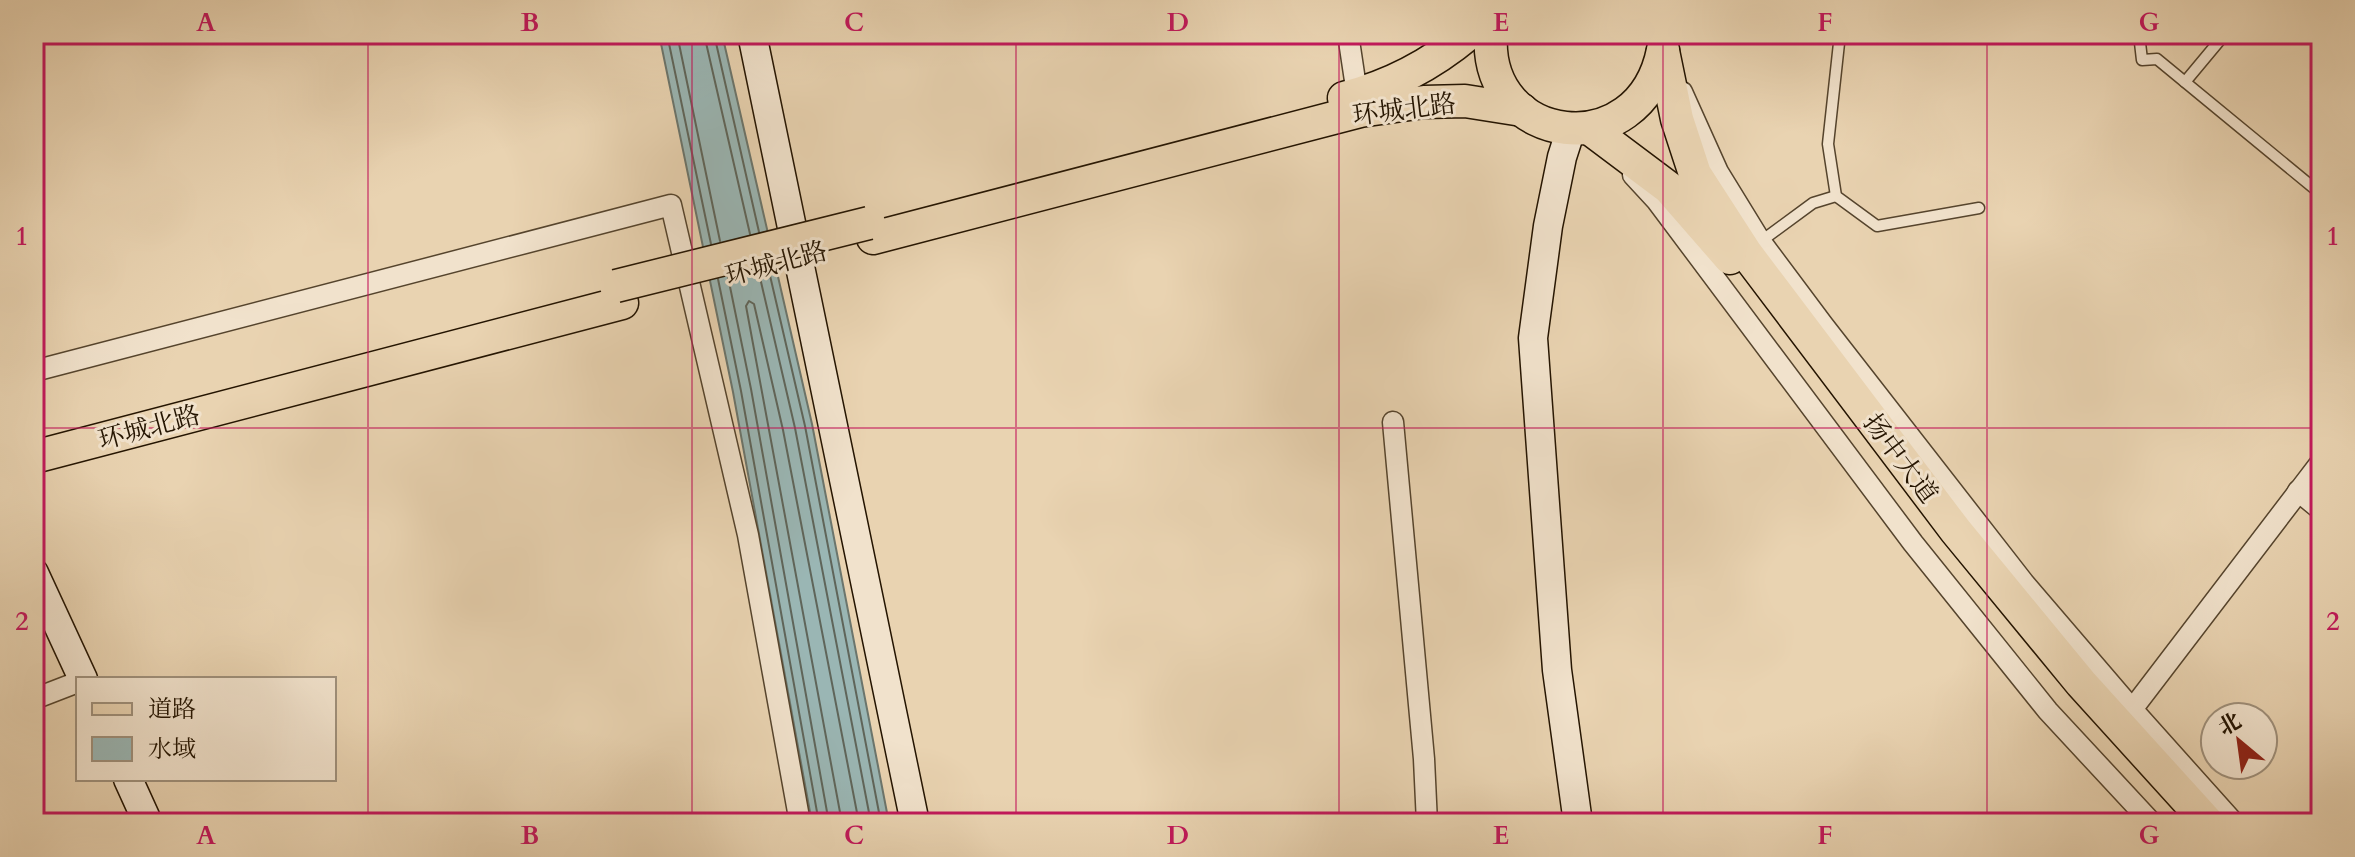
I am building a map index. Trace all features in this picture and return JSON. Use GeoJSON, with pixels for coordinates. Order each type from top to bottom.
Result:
{"type":"FeatureCollection","features":[{"type":"Feature","properties":{"kind":"main road","name":"环城北路"},"geometry":{"type":"LineString","coordinates":[[871,230],[1397,81],[1442,56],[1468,34]]}},
{"type":"Feature","properties":{"kind":"main road"},"geometry":{"type":"LineString","coordinates":[[1491,34],[1492,64],[1499,81],[1522,110]]}},
{"type":"Feature","properties":{"kind":"main road"},"geometry":{"type":"LineString","coordinates":[[1580,129],[1625,115],[1639,102],[1651,88],[1659,71],[1663,42]]}},
{"type":"Feature","properties":{"kind":"main road","name":"扬中大道"},"geometry":{"type":"LineString","coordinates":[[1663,42],[1677,119],[1695,174],[1753,247],[1956,531],[2126,718],[2208,823]]}},
{"type":"Feature","properties":{"kind":"main road","name":"环城北路"},"geometry":{"type":"LineString","coordinates":[[34,438],[1360,111],[1424,102],[1465,101],[1522,110],[1537,119],[1580,129]]}},
{"type":"Feature","properties":{"kind":"main road","name":"扬中大道"},"geometry":{"type":"LineString","coordinates":[[1580,129],[1669,188],[1735,263],[1937,539],[2065,696],[2182,823]]}},
{"type":"Feature","properties":{"kind":"main road","name":"环城北路"},"geometry":{"type":"LineString","coordinates":[[34,457],[619,295]]}},
{"type":"Feature","properties":{"kind":"street"},"geometry":{"type":"LineString","coordinates":[[752,34],[915,823]]}},
{"type":"Feature","properties":{"kind":"street"},"geometry":{"type":"LineString","coordinates":[[1348,34],[1357,94]]}},
{"type":"Feature","properties":{"kind":"street"},"geometry":{"type":"LineString","coordinates":[[1578,823],[1557,670],[1533,338],[1548,226],[1562,157],[1580,129],[1657,201],[1913,543],[2038,699],[2152,823]]}},
{"type":"Feature","properties":{"kind":"street"},"geometry":{"type":"LineString","coordinates":[[34,371],[671,205],[748,535],[800,823]]}},
{"type":"Feature","properties":{"kind":"street"},"geometry":{"type":"LineString","coordinates":[[1393,422],[1424,759],[1427,823]]}},
{"type":"Feature","properties":{"kind":"street"},"geometry":{"type":"LineString","coordinates":[[2234,823],[2126,718],[2321,462]]}},
{"type":"Feature","properties":{"kind":"street"},"geometry":{"type":"LineString","coordinates":[[2298,491],[2321,510]]}},
{"type":"Feature","properties":{"kind":"street"},"geometry":{"type":"LineString","coordinates":[[34,573],[82,677]]}},
{"type":"Feature","properties":{"kind":"street"},"geometry":{"type":"LineString","coordinates":[[34,699],[76,683]]}},
{"type":"Feature","properties":{"kind":"street"},"geometry":{"type":"LineString","coordinates":[[129,781],[148,823]]}},
{"type":"Feature","properties":{"kind":"lane"},"geometry":{"type":"LineString","coordinates":[[1840,34],[1828,144],[1836,196],[1877,226],[1979,208]]}},
{"type":"Feature","properties":{"kind":"lane"},"geometry":{"type":"LineString","coordinates":[[2139,34],[2142,60],[2157,59],[2321,194]]}},
{"type":"Feature","properties":{"kind":"lane"},"geometry":{"type":"LineString","coordinates":[[2185,82],[2225,34]]}},
{"type":"Feature","properties":{"kind":"lane"},"geometry":{"type":"LineString","coordinates":[[1753,247],[1813,203],[1836,196]]}},
{"type":"Feature","properties":{"kind":"water"},"geometry":{"type":"Polygon","coordinates":[[[659,34],[722,34],[812,424],[889,823],[812,823],[733,392],[659,34]]]}}]}
